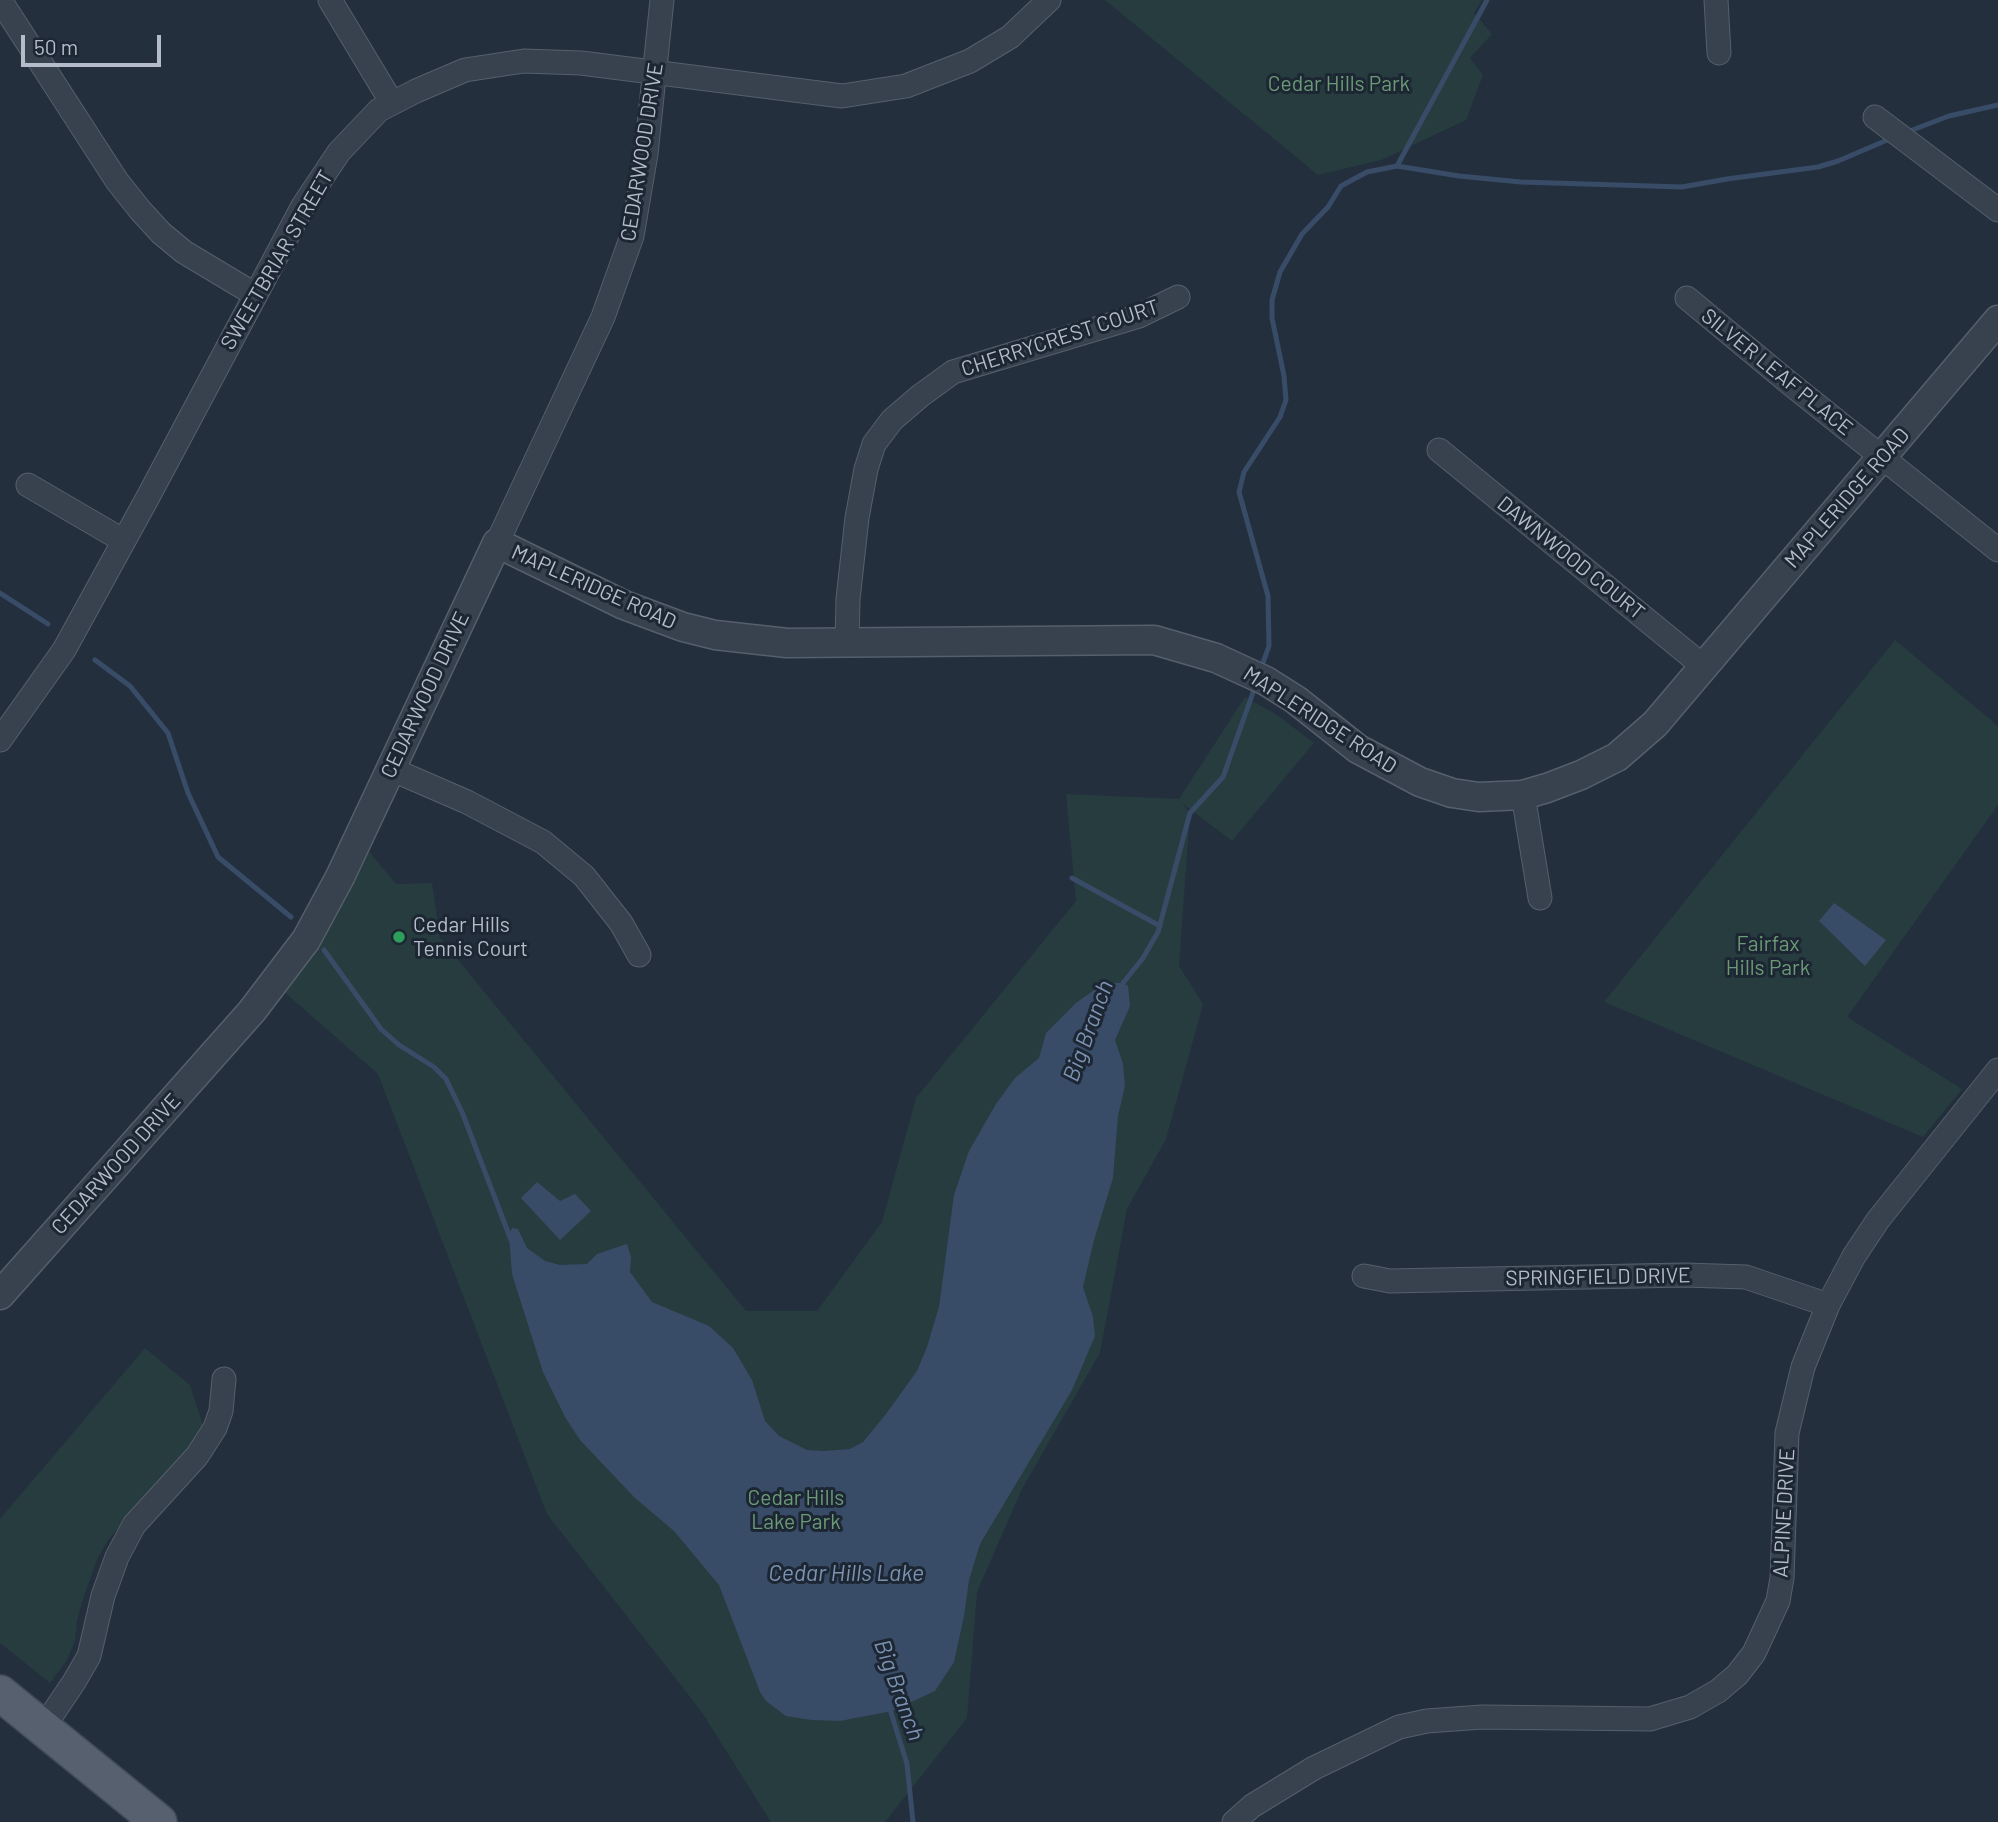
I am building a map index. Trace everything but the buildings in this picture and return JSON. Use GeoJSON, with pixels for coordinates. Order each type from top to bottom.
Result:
{"type":"FeatureCollection","features":[{"type":"Feature","properties":{"kind":"main road"},"geometry":{"type":"LineString","coordinates":[[0,1693],[159,1822]]}},
{"type":"Feature","properties":{"kind":"street"},"geometry":{"type":"LineString","coordinates":[[0,0],[117,181],[140,210],[161,233],[184,252],[254,294]]}},
{"type":"Feature","properties":{"kind":"street"},"geometry":{"type":"LineString","coordinates":[[330,0],[393,103]]}},
{"type":"Feature","properties":{"kind":"street","name":"CEDARWOOD DRIVE"},"geometry":{"type":"LineString","coordinates":[[0,1295],[252,1011],[291,963],[340,877],[613,293],[632,236],[640,194],[662,0]]}},
{"type":"Feature","properties":{"kind":"street","name":"SWEETBRIAR STREET"},"geometry":{"type":"LineString","coordinates":[[0,740],[64,650],[303,206],[339,152],[379,110],[465,71],[524,61],[581,63],[842,96],[906,86],[970,61],[1010,37],[1049,0]]}},
{"type":"Feature","properties":{"kind":"street"},"geometry":{"type":"LineString","coordinates":[[1716,0],[1719,53]]}},
{"type":"Feature","properties":{"kind":"street"},"geometry":{"type":"LineString","coordinates":[[1875,117],[1998,210]]}},
{"type":"Feature","properties":{"kind":"street","name":"CHERRYCREST COURT"},"geometry":{"type":"LineString","coordinates":[[847,642],[853,558],[866,468],[874,444],[892,421],[953,372],[1139,316],[1178,297]]}},
{"type":"Feature","properties":{"kind":"street","name":"SILVER LEAF PLACE"},"geometry":{"type":"LineString","coordinates":[[1687,298],[1998,550]]}},
{"type":"Feature","properties":{"kind":"street","name":"MAPLERIDGE ROAD"},"geometry":{"type":"LineString","coordinates":[[497,542],[624,605],[683,627],[715,635],[787,643],[1154,640],[1216,658],[1266,681],[1358,749],[1420,782],[1452,793],[1479,797],[1522,795],[1581,775],[1616,757],[1655,724],[1998,320]]}},
{"type":"Feature","properties":{"kind":"street","name":"DAWNWOOD COURT"},"geometry":{"type":"LineString","coordinates":[[1439,450],[1703,666]]}},
{"type":"Feature","properties":{"kind":"street"},"geometry":{"type":"LineString","coordinates":[[28,485],[124,541]]}},
{"type":"Feature","properties":{"kind":"street"},"geometry":{"type":"LineString","coordinates":[[391,769],[467,802],[543,842],[584,876],[621,923],[639,955]]}},
{"type":"Feature","properties":{"kind":"street"},"geometry":{"type":"LineString","coordinates":[[1522,795],[1540,898]]}},
{"type":"Feature","properties":{"kind":"street","name":"ALPINE DRIVE"},"geometry":{"type":"LineString","coordinates":[[1234,1822],[1252,1806],[1314,1768],[1399,1727],[1427,1721],[1482,1717],[1650,1719],[1690,1707],[1728,1683],[1754,1653],[1778,1601],[1782,1578],[1787,1433],[1803,1367],[1828,1305],[1854,1256],[1878,1220],[1998,1070]]}},
{"type":"Feature","properties":{"kind":"street","name":"SPRINGFIELD DRIVE"},"geometry":{"type":"LineString","coordinates":[[1364,1276],[1390,1281],[1685,1275],[1746,1277],[1828,1305]]}},
{"type":"Feature","properties":{"kind":"street"},"geometry":{"type":"LineString","coordinates":[[43,1728],[75,1682],[89,1656],[103,1596],[112,1570],[134,1525],[197,1456],[215,1428],[221,1411],[225,1379]]}},
{"type":"Feature","properties":{"kind":"green space","name":"Cedar Hills Park"},"geometry":{"type":"Polygon","coordinates":[[[1105,0],[1482,0],[1474,13],[1492,34],[1470,58],[1483,75],[1466,120],[1381,160],[1318,175],[1105,0]]]}},
{"type":"Feature","properties":{"kind":"green space","name":"Fairfax Hills Park"},"geometry":{"type":"Polygon","coordinates":[[[1895,640],[1998,726],[1998,805],[1847,1017],[1962,1089],[1923,1137],[1604,1002],[1895,640]]]}},
{"type":"Feature","properties":{"kind":"green space","name":"Cedar Hills Lake Park"},"geometry":{"type":"Polygon","coordinates":[[[1245,697],[1277,715],[1314,743],[1232,841],[1182,803],[1190,813],[1179,966],[1203,1004],[1166,1139],[1127,1209],[1100,1353],[1022,1489],[977,1592],[967,1718],[885,1822],[771,1822],[701,1711],[547,1514],[378,1074],[283,991],[362,843],[396,884],[432,883],[440,938],[746,1311],[817,1311],[882,1222],[916,1098],[1076,901],[1066,794],[1179,799],[1245,697]]]}},
{"type":"Feature","properties":{"kind":"green space"},"geometry":{"type":"Polygon","coordinates":[[[145,1348],[190,1385],[205,1431],[108,1540],[97,1560],[85,1593],[77,1620],[75,1641],[67,1660],[50,1683],[0,1643],[0,1519],[145,1348]]]}},
{"type":"Feature","properties":{"kind":"water"},"geometry":{"type":"Polygon","coordinates":[[[1834,903],[1886,940],[1865,966],[1819,921],[1834,903]]]}},
{"type":"Feature","properties":{"kind":"water","name":"Cedar Hills Lake"},"geometry":{"type":"Polygon","coordinates":[[[1109,983],[1123,983],[1128,986],[1130,1006],[1115,1040],[1123,1064],[1125,1086],[1118,1116],[1113,1178],[1083,1287],[1093,1317],[1095,1336],[1072,1390],[980,1544],[969,1580],[954,1662],[935,1691],[892,1711],[840,1721],[786,1716],[766,1701],[760,1692],[719,1585],[674,1531],[634,1497],[580,1440],[565,1417],[543,1372],[512,1274],[509,1236],[512,1228],[518,1229],[527,1248],[545,1261],[560,1265],[587,1264],[597,1254],[627,1244],[631,1257],[630,1272],[652,1302],[709,1326],[733,1348],[752,1380],[765,1421],[779,1436],[807,1450],[850,1449],[863,1442],[886,1414],[917,1371],[927,1347],[939,1307],[954,1195],[969,1151],[996,1104],[1015,1078],[1039,1058],[1046,1033],[1076,1003],[1109,983]]]}},
{"type":"Feature","properties":{"kind":"water"},"geometry":{"type":"Polygon","coordinates":[[[537,1182],[560,1201],[575,1194],[591,1211],[560,1240],[521,1198],[537,1182]]]}},
{"type":"Feature","properties":{"kind":"waterway","name":"Big Branch"},"geometry":{"type":"LineString","coordinates":[[1260,671],[1269,646],[1268,596],[1239,492],[1244,472],[1280,417],[1286,400],[1272,318],[1272,300],[1280,272],[1302,234],[1328,207],[1341,186],[1367,172],[1397,166],[1487,0]]}},
{"type":"Feature","properties":{"kind":"waterway"},"geometry":{"type":"LineString","coordinates":[[1907,132],[1949,116],[1998,105]]}},
{"type":"Feature","properties":{"kind":"waterway"},"geometry":{"type":"LineString","coordinates":[[1397,166],[1521,182],[1682,187],[1818,167],[1892,138]]}},
{"type":"Feature","properties":{"kind":"waterway"},"geometry":{"type":"LineString","coordinates":[[0,593],[48,624]]}},
{"type":"Feature","properties":{"kind":"waterway"},"geometry":{"type":"LineString","coordinates":[[95,660],[130,686],[168,733],[188,793],[218,857],[291,917]]}},
{"type":"Feature","properties":{"kind":"waterway","name":"Big Branch"},"geometry":{"type":"LineString","coordinates":[[1121,989],[1158,932],[1190,813],[1223,777],[1255,687]]}},
{"type":"Feature","properties":{"kind":"waterway"},"geometry":{"type":"LineString","coordinates":[[1072,878],[1160,926]]}},
{"type":"Feature","properties":{"kind":"waterway"},"geometry":{"type":"LineString","coordinates":[[324,950],[381,1029],[399,1045],[434,1067],[446,1079],[462,1112],[511,1240]]}},
{"type":"Feature","properties":{"kind":"waterway","name":"Big Branch"},"geometry":{"type":"LineString","coordinates":[[889,1706],[907,1764],[913,1822]]}},
{"type":"Feature","properties":{"kind":"place","name":"Cedar Hills Tennis Court"},"geometry":{"type":"Point","coordinates":[399,937]}}]}
